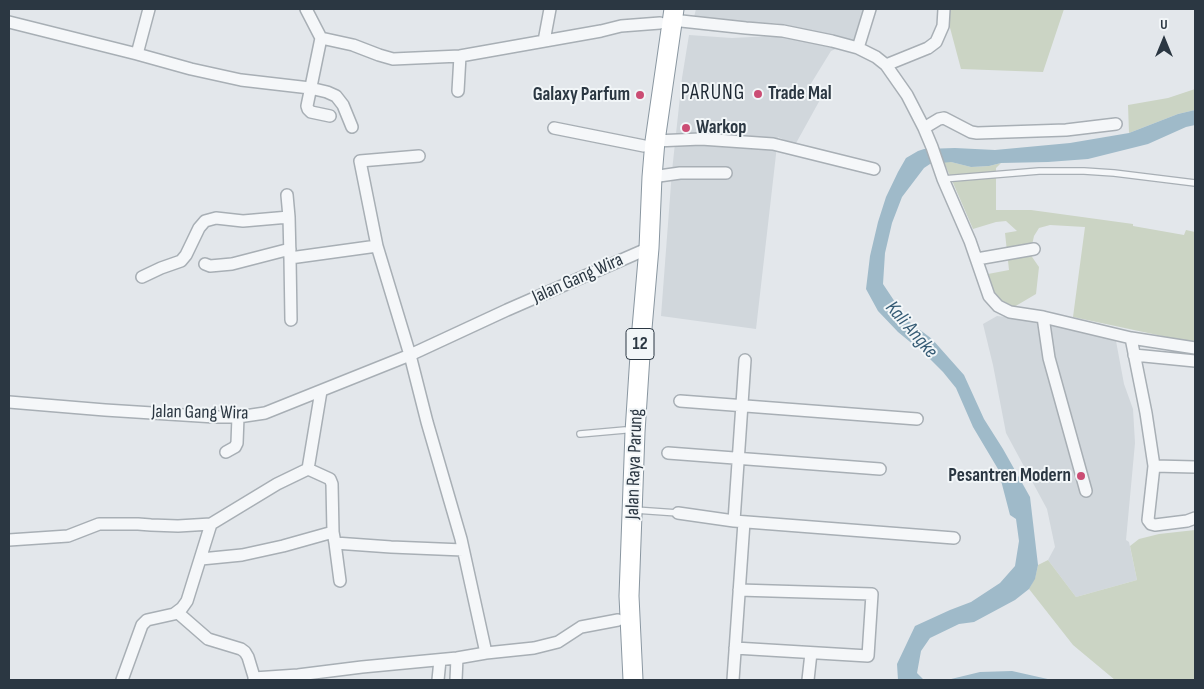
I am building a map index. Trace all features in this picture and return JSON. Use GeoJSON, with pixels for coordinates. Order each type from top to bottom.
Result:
{"type":"FeatureCollection","features":[{"type":"Feature","properties":{"kind":"highway","name":"Jalan Raya Parung"},"geometry":{"type":"LineString","coordinates":[[621,680],[629,596],[640,349],[643,250],[641,177],[650,144],[667,15]]}},
{"type":"Feature","properties":{"kind":"highway","name":"Jalan Raya Parung"},"geometry":{"type":"LineString","coordinates":[[633,680],[618,620],[625,430],[652,177],[650,144]]}},
{"type":"Feature","properties":{"kind":"street"},"geometry":{"type":"LineString","coordinates":[[137,54],[149,9]]}},
{"type":"Feature","properties":{"kind":"street"},"geometry":{"type":"LineString","coordinates":[[306,9],[321,38],[306,106],[311,112],[330,116]]}},
{"type":"Feature","properties":{"kind":"street"},"geometry":{"type":"LineString","coordinates":[[544,41],[550,9]]}},
{"type":"Feature","properties":{"kind":"street"},"geometry":{"type":"LineString","coordinates":[[858,48],[870,9]]}},
{"type":"Feature","properties":{"kind":"street"},"geometry":{"type":"LineString","coordinates":[[886,65],[928,48],[936,42],[943,26],[944,9]]}},
{"type":"Feature","properties":{"kind":"street"},"geometry":{"type":"LineString","coordinates":[[321,38],[393,59],[460,56],[602,31],[667,15],[746,28],[783,31],[858,48],[876,57],[886,65],[907,95],[932,147],[989,296],[998,306],[1010,312],[1042,317],[1131,338],[1195,348]]}},
{"type":"Feature","properties":{"kind":"street"},"geometry":{"type":"LineString","coordinates":[[9,22],[242,80],[310,88],[327,92],[336,96],[343,105],[352,127]]}},
{"type":"Feature","properties":{"kind":"street"},"geometry":{"type":"LineString","coordinates":[[458,91],[460,56]]}},
{"type":"Feature","properties":{"kind":"street"},"geometry":{"type":"LineString","coordinates":[[924,128],[944,118],[976,133],[1066,130],[1116,124]]}},
{"type":"Feature","properties":{"kind":"street"},"geometry":{"type":"LineString","coordinates":[[554,128],[650,144],[701,139],[773,144],[874,169]]}},
{"type":"Feature","properties":{"kind":"street"},"geometry":{"type":"LineString","coordinates":[[419,156],[360,161],[378,246],[450,500],[486,653]]}},
{"type":"Feature","properties":{"kind":"street"},"geometry":{"type":"LineString","coordinates":[[652,177],[680,173],[726,173]]}},
{"type":"Feature","properties":{"kind":"street"},"geometry":{"type":"LineString","coordinates":[[287,195],[291,320]]}},
{"type":"Feature","properties":{"kind":"street"},"geometry":{"type":"LineString","coordinates":[[142,277],[181,261],[186,256],[199,228],[205,221],[216,218],[243,221],[289,217]]}},
{"type":"Feature","properties":{"kind":"street"},"geometry":{"type":"LineString","coordinates":[[205,264],[210,266],[232,264],[290,253],[378,246]]}},
{"type":"Feature","properties":{"kind":"street"},"geometry":{"type":"LineString","coordinates":[[976,259],[1034,249]]}},
{"type":"Feature","properties":{"kind":"street","name":"Jalan Gang Wira"},"geometry":{"type":"LineString","coordinates":[[9,402],[215,417],[238,417],[265,413],[410,355],[643,250]]}},
{"type":"Feature","properties":{"kind":"street"},"geometry":{"type":"LineString","coordinates":[[1042,317],[1051,368],[1086,491]]}},
{"type":"Feature","properties":{"kind":"street"},"geometry":{"type":"LineString","coordinates":[[1131,338],[1154,466],[1148,520],[1151,524],[1155,525],[1187,521],[1195,518]]}},
{"type":"Feature","properties":{"kind":"street"},"geometry":{"type":"LineString","coordinates":[[1134,355],[1195,361]]}},
{"type":"Feature","properties":{"kind":"street"},"geometry":{"type":"LineString","coordinates":[[733,680],[739,590],[738,458],[745,360]]}},
{"type":"Feature","properties":{"kind":"street"},"geometry":{"type":"LineString","coordinates":[[308,469],[321,391]]}},
{"type":"Feature","properties":{"kind":"street"},"geometry":{"type":"LineString","coordinates":[[680,401],[917,419]]}},
{"type":"Feature","properties":{"kind":"street"},"geometry":{"type":"LineString","coordinates":[[226,452],[238,443],[238,417]]}},
{"type":"Feature","properties":{"kind":"street"},"geometry":{"type":"LineString","coordinates":[[668,453],[880,469]]}},
{"type":"Feature","properties":{"kind":"street"},"geometry":{"type":"LineString","coordinates":[[1154,466],[1195,467]]}},
{"type":"Feature","properties":{"kind":"street"},"geometry":{"type":"LineString","coordinates":[[9,540],[68,536],[99,524],[178,526],[211,524],[277,484],[308,469]]}},
{"type":"Feature","properties":{"kind":"street"},"geometry":{"type":"LineString","coordinates":[[308,469],[330,479],[332,484],[334,538],[340,580]]}},
{"type":"Feature","properties":{"kind":"street"},"geometry":{"type":"LineString","coordinates":[[678,514],[739,521],[954,538]]}},
{"type":"Feature","properties":{"kind":"street"},"geometry":{"type":"LineString","coordinates":[[122,680],[142,625],[147,620],[169,616],[177,612],[187,601],[211,524]]}},
{"type":"Feature","properties":{"kind":"street"},"geometry":{"type":"LineString","coordinates":[[201,559],[242,555],[334,538],[391,547],[463,550]]}},
{"type":"Feature","properties":{"kind":"street"},"geometry":{"type":"LineString","coordinates":[[735,648],[868,656],[872,594],[739,590]]}},
{"type":"Feature","properties":{"kind":"street"},"geometry":{"type":"LineString","coordinates":[[177,612],[208,639],[245,652],[255,679],[298,676],[362,667],[521,650],[558,642],[581,627],[618,620]]}},
{"type":"Feature","properties":{"kind":"street"},"geometry":{"type":"LineString","coordinates":[[808,680],[811,653]]}},
{"type":"Feature","properties":{"kind":"street"},"geometry":{"type":"LineString","coordinates":[[456,680],[457,658]]}},
{"type":"Feature","properties":{"kind":"street"},"geometry":{"type":"LineString","coordinates":[[438,680],[440,660]]}},
{"type":"Feature","properties":{"kind":"lane"},"geometry":{"type":"LineString","coordinates":[[943,179],[1039,171],[1084,171],[1195,183]]}},
{"type":"Feature","properties":{"kind":"lane"},"geometry":{"type":"LineString","coordinates":[[580,434],[625,430]]}},
{"type":"Feature","properties":{"kind":"lane"},"geometry":{"type":"LineString","coordinates":[[633,510],[678,514]]}},
{"type":"Feature","properties":{"kind":"shaded area"},"geometry":{"type":"Polygon","coordinates":[[[696,9],[865,9],[863,43],[776,23],[693,21],[696,9]]]}},
{"type":"Feature","properties":{"kind":"shaded area"},"geometry":{"type":"Polygon","coordinates":[[[689,35],[732,38],[772,36],[840,47],[831,51],[807,90],[821,98],[795,145],[778,137],[756,329],[661,316],[672,171],[682,78],[689,35]]]}},
{"type":"Feature","properties":{"kind":"shaded area","name":"Pesantren Modern"},"geometry":{"type":"Polygon","coordinates":[[[997,316],[1037,320],[1116,341],[1124,384],[1133,409],[1135,443],[1126,540],[1129,542],[1137,580],[1076,597],[1048,560],[1055,547],[1047,509],[1006,433],[983,324],[997,316]]]}},
{"type":"Feature","properties":{"kind":"green space"},"geometry":{"type":"Polygon","coordinates":[[[949,9],[1064,9],[1043,72],[961,69],[949,24],[949,9]]]}},
{"type":"Feature","properties":{"kind":"green space"},"geometry":{"type":"Polygon","coordinates":[[[1195,89],[1195,110],[1178,114],[1129,133],[1128,105],[1168,98],[1195,89]]]}},
{"type":"Feature","properties":{"kind":"green space"},"geometry":{"type":"Polygon","coordinates":[[[944,162],[971,167],[1001,163],[996,168],[996,210],[1031,210],[1133,224],[1133,226],[1184,235],[1186,230],[1195,232],[1195,343],[1073,317],[1085,227],[1050,225],[1039,228],[1034,236],[1030,254],[1039,267],[1036,294],[1014,307],[997,302],[988,274],[1009,270],[1005,233],[1017,231],[1006,221],[973,229],[944,162]]]}},
{"type":"Feature","properties":{"kind":"green space"},"geometry":{"type":"Polygon","coordinates":[[[1195,530],[1195,680],[1115,680],[1073,645],[1029,589],[1035,578],[1038,565],[1048,560],[1076,597],[1137,580],[1130,546],[1139,539],[1159,534],[1195,530]]]}},
{"type":"Feature","properties":{"kind":"water","name":"Kali Angke"},"geometry":{"type":"Polygon","coordinates":[[[1195,110],[1195,125],[1186,127],[1148,144],[1088,159],[1001,163],[971,167],[951,162],[930,164],[924,168],[902,197],[892,223],[885,253],[883,284],[907,320],[932,339],[964,375],[984,419],[1030,497],[1038,565],[1035,579],[1029,589],[1015,600],[974,622],[959,624],[930,638],[921,651],[917,673],[924,680],[898,680],[897,664],[915,626],[971,602],[1000,583],[1015,566],[1019,541],[1016,519],[1010,515],[998,469],[973,427],[956,388],[926,355],[898,332],[878,311],[866,289],[870,256],[878,222],[886,197],[898,172],[906,158],[924,149],[995,150],[1070,143],[1129,133],[1178,114],[1195,110]]]}},
{"type":"Feature","properties":{"kind":"water"},"geometry":{"type":"Polygon","coordinates":[[[1012,671],[1052,680],[947,680],[980,672],[1012,671]]]}},
{"type":"Feature","properties":{"kind":"place","name":"Trade Mal"},"geometry":{"type":"Point","coordinates":[758,94]}},
{"type":"Feature","properties":{"kind":"place","name":"Galaxy Parfum"},"geometry":{"type":"Point","coordinates":[640,95]}},
{"type":"Feature","properties":{"kind":"place","name":"Warkop"},"geometry":{"type":"Point","coordinates":[686,128]}},
{"type":"Feature","properties":{"kind":"place","name":"Pesantren Modern"},"geometry":{"type":"Point","coordinates":[1081,476]}},
{"type":"Feature","properties":{"kind":"district","name":"PARUNG"},"geometry":{"type":"Point","coordinates":[713,94]}}]}
